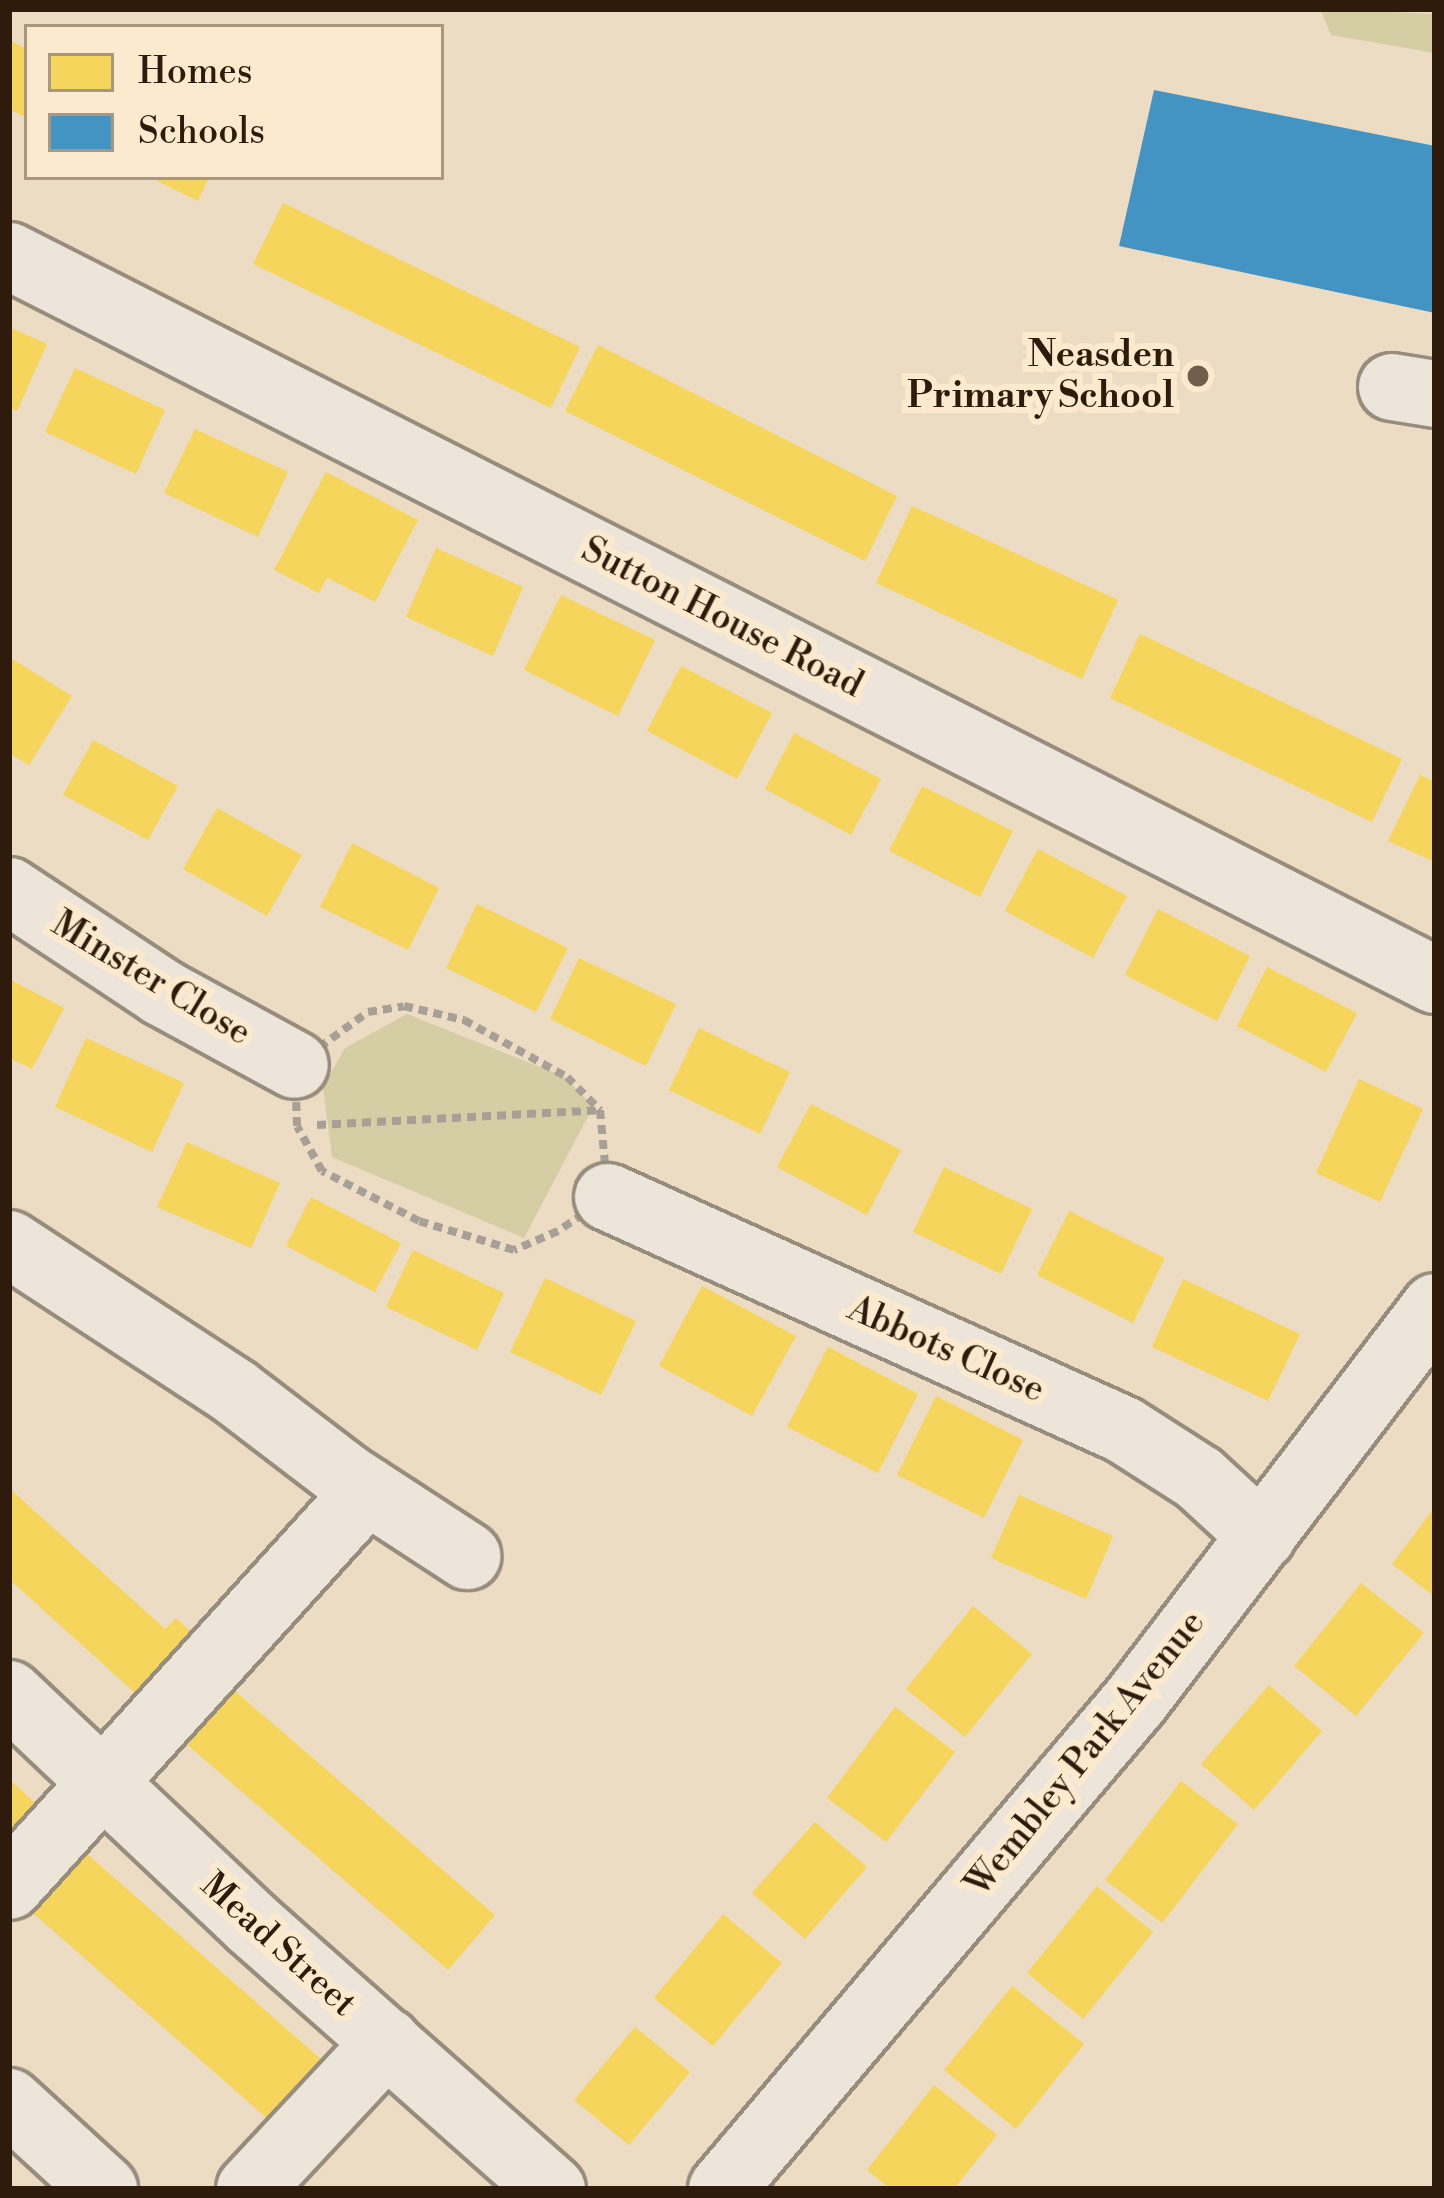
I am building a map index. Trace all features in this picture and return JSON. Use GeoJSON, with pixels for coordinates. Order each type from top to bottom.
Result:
{"type":"FeatureCollection","features":[{"type":"Feature","properties":{"kind":"street","name":"Sutton House Road"},"geometry":{"type":"LineString","coordinates":[[9,256],[1435,980]]}},
{"type":"Feature","properties":{"kind":"street","name":"Minster Close"},"geometry":{"type":"LineString","coordinates":[[9,891],[163,993],[296,1095]]}},
{"type":"Feature","properties":{"kind":"street","name":"Abbots Close"},"geometry":{"type":"LineString","coordinates":[[608,1196],[1124,1430],[1199,1478],[1262,1536]]}},
{"type":"Feature","properties":{"kind":"street"},"geometry":{"type":"LineString","coordinates":[[20,1270],[235,1392],[367,1491],[467,1556]]}},
{"type":"Feature","properties":{"kind":"street","name":"Wembley Park Avenue"},"geometry":{"type":"LineString","coordinates":[[722,2189],[1136,1700],[1435,1307]]}},
{"type":"Feature","properties":{"kind":"street"},"geometry":{"type":"LineString","coordinates":[[9,1886],[367,1491]]}},
{"type":"Feature","properties":{"kind":"street","name":"Mead Street"},"geometry":{"type":"LineString","coordinates":[[9,1694],[552,2189]]}},
{"type":"Feature","properties":{"kind":"street"},"geometry":{"type":"LineString","coordinates":[[250,2189],[387,2042]]}},
{"type":"Feature","properties":{"kind":"street"},"geometry":{"type":"LineString","coordinates":[[9,2102],[104,2189]]}},
{"type":"Feature","properties":{"kind":"path"},"geometry":{"type":"LineString","coordinates":[[404,1006],[464,1020],[567,1077],[600,1110],[608,1196],[558,1231],[514,1250],[419,1221],[322,1171],[296,1095],[368,1012],[404,1006]]}},
{"type":"Feature","properties":{"kind":"path"},"geometry":{"type":"LineString","coordinates":[[296,1095],[600,1110]]}},
{"type":"Feature","properties":{"kind":"shaded area"},"geometry":{"type":"Polygon","coordinates":[[[1320,9],[1435,14],[1435,53],[1331,35],[1320,9]]]}},
{"type":"Feature","properties":{"kind":"shaded area"},"geometry":{"type":"Polygon","coordinates":[[[407,1014],[565,1077],[593,1107],[524,1238],[332,1157],[323,1087],[345,1048],[407,1014]]]}},
{"type":"Feature","properties":{"kind":"building: Homes"},"geometry":{"type":"Polygon","coordinates":[[[9,40],[24,48],[24,116],[9,109],[9,40]]]}},
{"type":"Feature","properties":{"kind":"building: Homes"},"geometry":{"type":"Polygon","coordinates":[[[155,180],[208,180],[198,201],[155,180]]]}},
{"type":"Feature","properties":{"kind":"building: Homes"},"geometry":{"type":"Polygon","coordinates":[[[283,203],[580,347],[551,408],[253,264],[283,203]]]}},
{"type":"Feature","properties":{"kind":"building: Homes"},"geometry":{"type":"Polygon","coordinates":[[[9,327],[47,344],[17,411],[9,407],[9,327]]]}},
{"type":"Feature","properties":{"kind":"building: Homes"},"geometry":{"type":"Polygon","coordinates":[[[598,345],[897,496],[865,561],[565,411],[598,345]]]}},
{"type":"Feature","properties":{"kind":"building: Homes"},"geometry":{"type":"Polygon","coordinates":[[[75,368],[165,410],[136,474],[45,432],[75,368]]]}},
{"type":"Feature","properties":{"kind":"building: Homes"},"geometry":{"type":"Polygon","coordinates":[[[195,429],[288,472],[258,537],[164,493],[195,429]]]}},
{"type":"Feature","properties":{"kind":"building: Homes"},"geometry":{"type":"Polygon","coordinates":[[[326,472],[418,520],[375,602],[327,578],[319,593],[274,570],[326,472]]]}},
{"type":"Feature","properties":{"kind":"building: Homes"},"geometry":{"type":"Polygon","coordinates":[[[912,506],[1118,600],[1082,679],[876,583],[912,506]]]}},
{"type":"Feature","properties":{"kind":"building: Homes"},"geometry":{"type":"Polygon","coordinates":[[[436,548],[523,587],[493,656],[406,617],[436,548]]]}},
{"type":"Feature","properties":{"kind":"building: Homes"},"geometry":{"type":"Polygon","coordinates":[[[561,595],[655,640],[618,716],[524,670],[561,595]]]}},
{"type":"Feature","properties":{"kind":"building: Homes"},"geometry":{"type":"Polygon","coordinates":[[[1140,634],[1402,759],[1372,822],[1110,698],[1140,634]]]}},
{"type":"Feature","properties":{"kind":"building: Homes"},"geometry":{"type":"Polygon","coordinates":[[[9,657],[72,696],[29,765],[9,753],[9,657]]]}},
{"type":"Feature","properties":{"kind":"building: Homes"},"geometry":{"type":"Polygon","coordinates":[[[681,666],[772,713],[737,779],[647,731],[681,666]]]}},
{"type":"Feature","properties":{"kind":"building: Homes"},"geometry":{"type":"Polygon","coordinates":[[[794,733],[881,779],[851,835],[765,789],[794,733]]]}},
{"type":"Feature","properties":{"kind":"building: Homes"},"geometry":{"type":"Polygon","coordinates":[[[93,740],[178,786],[148,840],[63,795],[93,740]]]}},
{"type":"Feature","properties":{"kind":"building: Homes"},"geometry":{"type":"Polygon","coordinates":[[[1420,775],[1435,782],[1435,862],[1388,841],[1420,775]]]}},
{"type":"Feature","properties":{"kind":"building: Homes"},"geometry":{"type":"Polygon","coordinates":[[[922,786],[1013,831],[980,897],[889,851],[922,786]]]}},
{"type":"Feature","properties":{"kind":"building: Homes"},"geometry":{"type":"Polygon","coordinates":[[[217,808],[302,855],[267,916],[183,869],[217,808]]]}},
{"type":"Feature","properties":{"kind":"building: Homes"},"geometry":{"type":"Polygon","coordinates":[[[352,843],[439,888],[408,950],[320,907],[352,843]]]}},
{"type":"Feature","properties":{"kind":"building: Homes"},"geometry":{"type":"Polygon","coordinates":[[[1038,849],[1127,896],[1093,958],[1005,911],[1038,849]]]}},
{"type":"Feature","properties":{"kind":"building: Homes"},"geometry":{"type":"Polygon","coordinates":[[[477,904],[568,948],[536,1012],[446,968],[477,904]]]}},
{"type":"Feature","properties":{"kind":"building: Homes"},"geometry":{"type":"Polygon","coordinates":[[[1158,909],[1250,956],[1217,1021],[1125,975],[1158,909]]]}},
{"type":"Feature","properties":{"kind":"building: Homes"},"geometry":{"type":"Polygon","coordinates":[[[579,958],[676,1004],[646,1066],[550,1019],[579,958]]]}},
{"type":"Feature","properties":{"kind":"building: Homes"},"geometry":{"type":"Polygon","coordinates":[[[1267,967],[1357,1013],[1326,1072],[1237,1026],[1267,967]]]}},
{"type":"Feature","properties":{"kind":"building: Homes"},"geometry":{"type":"Polygon","coordinates":[[[9,979],[64,1008],[32,1069],[9,1058],[9,979]]]}},
{"type":"Feature","properties":{"kind":"building: Homes"},"geometry":{"type":"Polygon","coordinates":[[[699,1028],[790,1072],[760,1134],[669,1090],[699,1028]]]}},
{"type":"Feature","properties":{"kind":"building: Homes"},"geometry":{"type":"Polygon","coordinates":[[[86,1038],[184,1083],[152,1152],[55,1107],[86,1038]]]}},
{"type":"Feature","properties":{"kind":"building: Homes"},"geometry":{"type":"Polygon","coordinates":[[[1359,1079],[1423,1109],[1380,1202],[1316,1173],[1359,1079]]]}},
{"type":"Feature","properties":{"kind":"building: Homes"},"geometry":{"type":"Polygon","coordinates":[[[811,1104],[901,1150],[867,1215],[777,1167],[811,1104]]]}},
{"type":"Feature","properties":{"kind":"building: Homes"},"geometry":{"type":"Polygon","coordinates":[[[187,1142],[280,1183],[251,1248],[157,1207],[187,1142]]]}},
{"type":"Feature","properties":{"kind":"building: Homes"},"geometry":{"type":"Polygon","coordinates":[[[944,1167],[1032,1209],[1001,1274],[913,1232],[944,1167]]]}},
{"type":"Feature","properties":{"kind":"building: Homes"},"geometry":{"type":"Polygon","coordinates":[[[311,1197],[401,1243],[375,1292],[286,1246],[311,1197]]]}},
{"type":"Feature","properties":{"kind":"building: Homes"},"geometry":{"type":"Polygon","coordinates":[[[1069,1211],[1165,1258],[1133,1323],[1037,1275],[1069,1211]]]}},
{"type":"Feature","properties":{"kind":"building: Homes"},"geometry":{"type":"Polygon","coordinates":[[[413,1250],[504,1293],[477,1350],[386,1307],[413,1250]]]}},
{"type":"Feature","properties":{"kind":"building: Homes"},"geometry":{"type":"Polygon","coordinates":[[[545,1278],[636,1321],[601,1395],[510,1352],[545,1278]]]}},
{"type":"Feature","properties":{"kind":"building: Homes"},"geometry":{"type":"Polygon","coordinates":[[[1183,1279],[1300,1334],[1268,1401],[1152,1347],[1183,1279]]]}},
{"type":"Feature","properties":{"kind":"building: Homes"},"geometry":{"type":"Polygon","coordinates":[[[702,1286],[796,1336],[752,1416],[659,1366],[702,1286]]]}},
{"type":"Feature","properties":{"kind":"building: Homes"},"geometry":{"type":"Polygon","coordinates":[[[828,1347],[918,1394],[878,1473],[787,1427],[828,1347]]]}},
{"type":"Feature","properties":{"kind":"building: Homes"},"geometry":{"type":"Polygon","coordinates":[[[936,1396],[1023,1440],[984,1518],[897,1475],[936,1396]]]}},
{"type":"Feature","properties":{"kind":"building: Homes"},"geometry":{"type":"Polygon","coordinates":[[[9,1488],[165,1629],[176,1618],[200,1640],[145,1702],[9,1579],[9,1488]]]}},
{"type":"Feature","properties":{"kind":"building: Homes"},"geometry":{"type":"Polygon","coordinates":[[[1019,1495],[1113,1536],[1086,1599],[991,1558],[1019,1495]]]}},
{"type":"Feature","properties":{"kind":"building: Homes"},"geometry":{"type":"Polygon","coordinates":[[[1435,1507],[1435,1597],[1392,1564],[1435,1507]]]}},
{"type":"Feature","properties":{"kind":"building: Homes"},"geometry":{"type":"Polygon","coordinates":[[[1361,1583],[1424,1633],[1356,1716],[1294,1666],[1361,1583]]]}},
{"type":"Feature","properties":{"kind":"building: Homes"},"geometry":{"type":"Polygon","coordinates":[[[973,1606],[1032,1654],[965,1737],[906,1689],[973,1606]]]}},
{"type":"Feature","properties":{"kind":"building: Homes"},"geometry":{"type":"Polygon","coordinates":[[[221,1679],[495,1915],[448,1970],[175,1734],[221,1679]]]}},
{"type":"Feature","properties":{"kind":"building: Homes"},"geometry":{"type":"Polygon","coordinates":[[[1269,1685],[1322,1731],[1254,1810],[1201,1764],[1269,1685]]]}},
{"type":"Feature","properties":{"kind":"building: Homes"},"geometry":{"type":"Polygon","coordinates":[[[895,1707],[955,1752],[886,1842],[827,1798],[895,1707]]]}},
{"type":"Feature","properties":{"kind":"building: Homes"},"geometry":{"type":"Polygon","coordinates":[[[9,1779],[47,1814],[9,1856],[9,1779]]]}},
{"type":"Feature","properties":{"kind":"building: Homes"},"geometry":{"type":"Polygon","coordinates":[[[1181,1781],[1238,1824],[1162,1923],[1105,1880],[1181,1781]]]}},
{"type":"Feature","properties":{"kind":"building: Homes"},"geometry":{"type":"Polygon","coordinates":[[[815,1822],[867,1867],[805,1939],[752,1893],[815,1822]]]}},
{"type":"Feature","properties":{"kind":"building: Homes"},"geometry":{"type":"Polygon","coordinates":[[[62,1832],[339,2075],[286,2135],[9,1892],[62,1832]]]}},
{"type":"Feature","properties":{"kind":"building: Homes"},"geometry":{"type":"Polygon","coordinates":[[[1097,1886],[1153,1932],[1083,2019],[1027,1973],[1097,1886]]]}},
{"type":"Feature","properties":{"kind":"building: Homes"},"geometry":{"type":"Polygon","coordinates":[[[723,1914],[782,1963],[713,2046],[654,1998],[723,1914]]]}},
{"type":"Feature","properties":{"kind":"building: Homes"},"geometry":{"type":"Polygon","coordinates":[[[1012,1986],[1084,2044],[1016,2129],[944,2070],[1012,1986]]]}},
{"type":"Feature","properties":{"kind":"building: Homes"},"geometry":{"type":"Polygon","coordinates":[[[635,2027],[690,2072],[629,2145],[574,2100],[635,2027]]]}},
{"type":"Feature","properties":{"kind":"building: Homes"},"geometry":{"type":"Polygon","coordinates":[[[934,2085],[997,2135],[954,2189],[891,2189],[867,2170],[934,2085]]]}},
{"type":"Feature","properties":{"kind":"building: Schools"},"geometry":{"type":"Polygon","coordinates":[[[1154,90],[1435,146],[1435,313],[1119,246],[1154,90]]]}},
{"type":"Feature","properties":{"kind":"place","name":"Neasden Primary School"},"geometry":{"type":"Point","coordinates":[1198,376]}}]}
